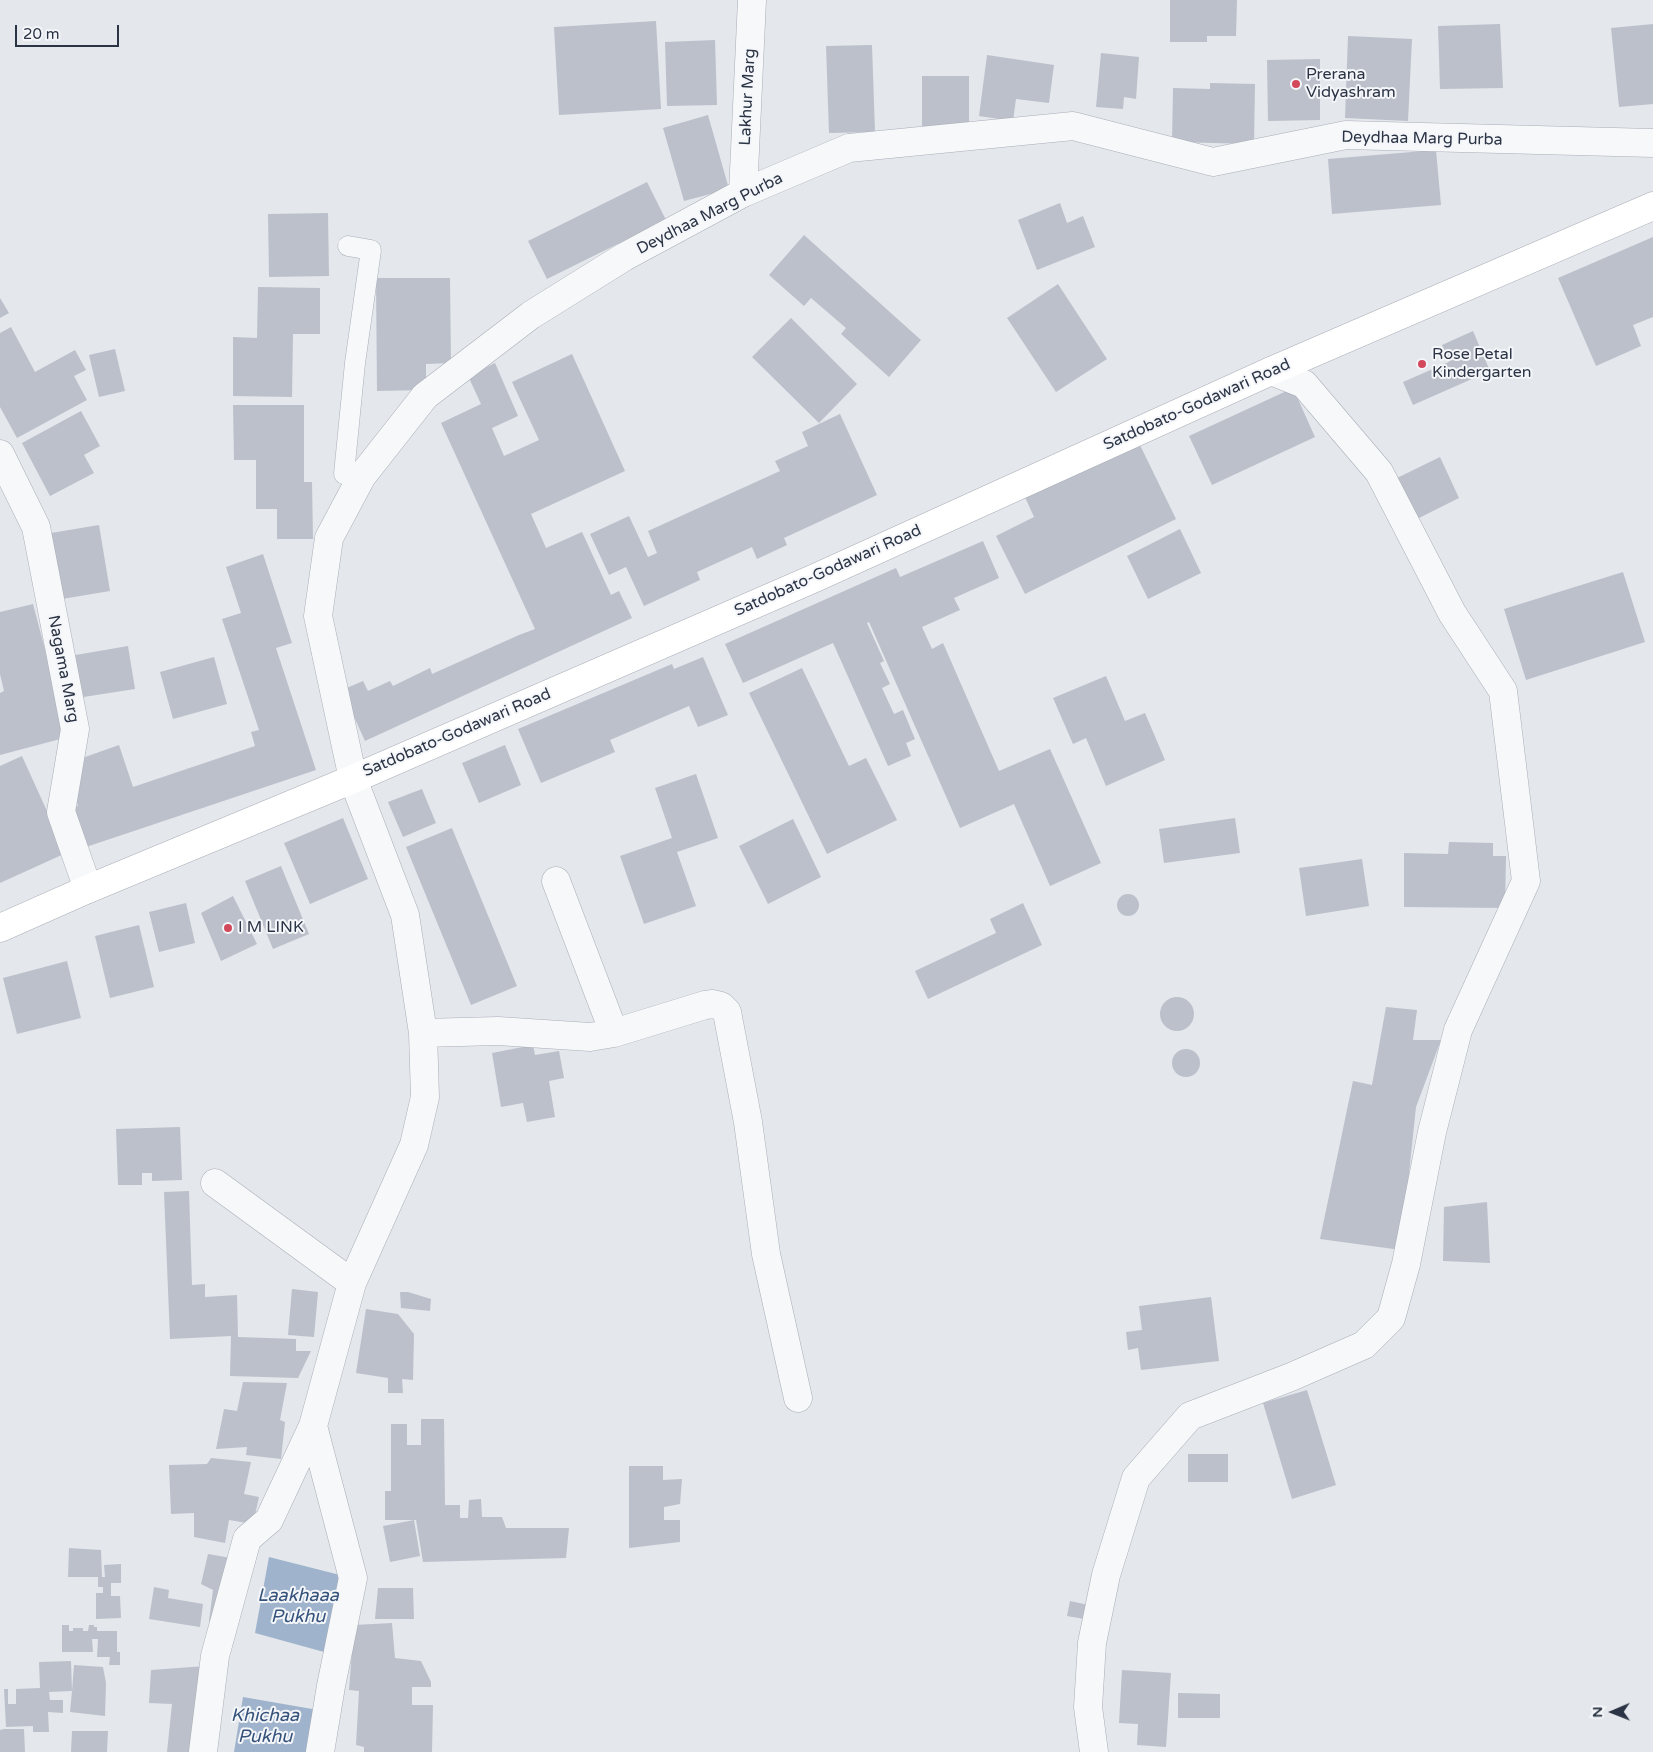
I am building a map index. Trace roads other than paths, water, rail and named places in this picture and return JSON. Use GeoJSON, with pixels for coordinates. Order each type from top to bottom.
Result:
{"type":"FeatureCollection","features":[{"type":"Feature","properties":{"kind":"street","name":"Lakhur Marg"},"geometry":{"type":"LineString","coordinates":[[743,193],[752,0]]}},
{"type":"Feature","properties":{"kind":"street","name":"Deydhaa Marg Purba"},"geometry":{"type":"LineString","coordinates":[[203,1752],[214,1656],[247,1539],[269,1520],[314,1426],[352,1283],[414,1145],[425,1097],[423,1032],[405,915],[353,778],[318,616],[329,538],[362,476],[425,396],[532,315],[624,257],[743,193],[849,148],[1073,126],[1213,162],[1346,135],[1653,143]]}},
{"type":"Feature","properties":{"kind":"street","name":"Satdobato-Godawari Road"},"geometry":{"type":"LineString","coordinates":[[0,928],[815,578],[1271,371],[1653,206]]}},
{"type":"Feature","properties":{"kind":"street"},"geometry":{"type":"LineString","coordinates":[[1094,1752],[1088,1707],[1092,1643],[1106,1575],[1136,1478],[1190,1416],[1291,1378],[1364,1345],[1391,1318],[1406,1264],[1432,1132],[1458,1030],[1526,881],[1503,691],[1452,613],[1380,472],[1304,384],[1271,371]]}},
{"type":"Feature","properties":{"kind":"street","name":"Nagama Marg"},"geometry":{"type":"LineString","coordinates":[[0,454],[36,527],[75,729],[61,812],[88,889]]}},
{"type":"Feature","properties":{"kind":"street"},"geometry":{"type":"LineString","coordinates":[[556,882],[614,1033]]}},
{"type":"Feature","properties":{"kind":"street"},"geometry":{"type":"LineString","coordinates":[[423,1032],[498,1031],[590,1037],[614,1033],[705,1005],[721,1006],[727,1012],[748,1122],[766,1254],[798,1398]]}},
{"type":"Feature","properties":{"kind":"street"},"geometry":{"type":"LineString","coordinates":[[216,1183],[352,1283]]}},
{"type":"Feature","properties":{"kind":"street"},"geometry":{"type":"LineString","coordinates":[[314,1426],[353,1578],[320,1752]]}},
{"type":"Feature","properties":{"kind":"lane"},"geometry":{"type":"LineString","coordinates":[[348,246],[371,250],[355,363],[344,474],[362,476]]}},
{"type":"Feature","properties":{"kind":"water","name":"Laakhaaa Pukhu"},"geometry":{"type":"Polygon","coordinates":[[[269,1557],[344,1576],[324,1652],[255,1633],[269,1557]]]}},
{"type":"Feature","properties":{"kind":"water","name":"Khichaa Pukhu"},"geometry":{"type":"Polygon","coordinates":[[[243,1697],[318,1710],[311,1752],[234,1752],[243,1697]]]}},
{"type":"Feature","properties":{"kind":"place","name":"Prerana Vidyashram"},"geometry":{"type":"Point","coordinates":[1296,84]}},
{"type":"Feature","properties":{"kind":"place","name":"Rose Petal Kindergarten"},"geometry":{"type":"Point","coordinates":[1422,364]}},
{"type":"Feature","properties":{"kind":"place","name":"I M LINK"},"geometry":{"type":"Point","coordinates":[228,928]}}]}
